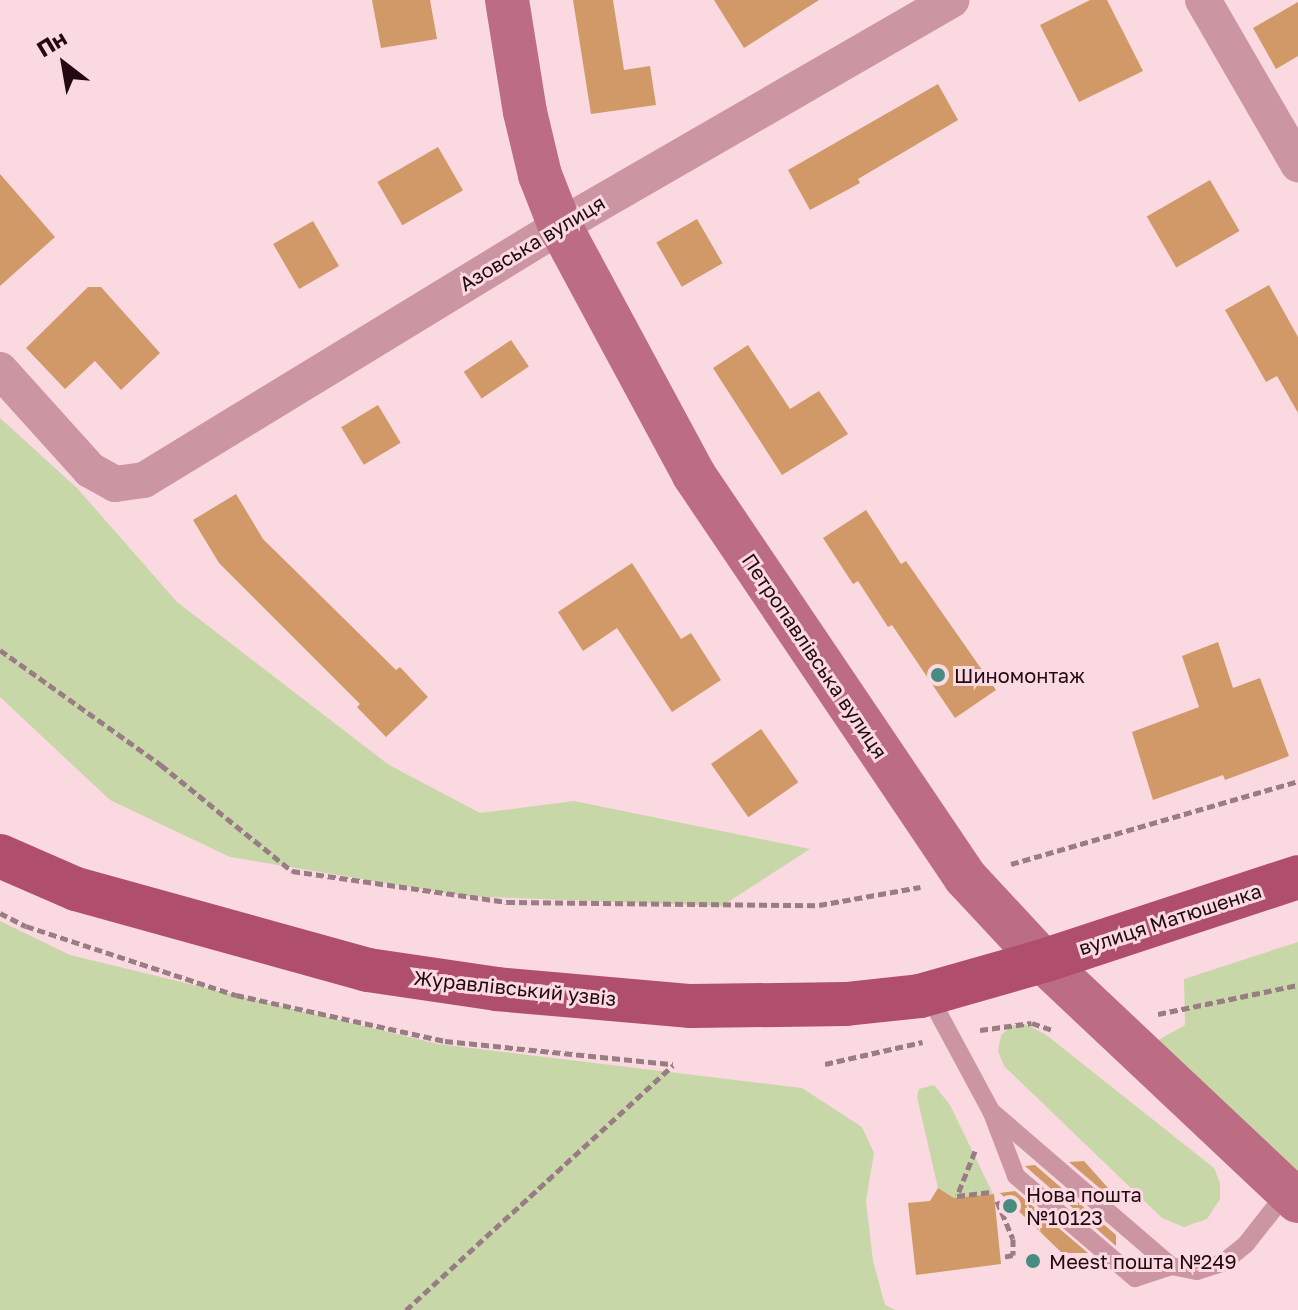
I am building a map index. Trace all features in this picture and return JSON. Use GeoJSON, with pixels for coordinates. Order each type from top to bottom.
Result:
{"type":"FeatureCollection","features":[{"type":"Feature","properties":{"kind":"main road","name":"Журавлівський узвіз"},"geometry":{"type":"LineString","coordinates":[[0,856],[76,889],[368,970],[482,987],[691,1006],[846,1004],[928,994],[1043,961]]}},
{"type":"Feature","properties":{"kind":"main road","name":"вулиця Матюшенка"},"geometry":{"type":"LineString","coordinates":[[1043,961],[1298,877]]}},
{"type":"Feature","properties":{"kind":"street","name":"Петропавлівська вулиця"},"geometry":{"type":"LineString","coordinates":[[507,0],[525,112],[540,175],[560,226],[694,475],[965,877],[1043,961],[1293,1196]]}},
{"type":"Feature","properties":{"kind":"street","name":"Азовська вулиця"},"geometry":{"type":"LineString","coordinates":[[0,370],[90,470],[115,484],[144,480],[560,226],[951,0]]}},
{"type":"Feature","properties":{"kind":"street"},"geometry":{"type":"LineString","coordinates":[[1203,0],[1298,164]]}},
{"type":"Feature","properties":{"kind":"lane"},"geometry":{"type":"LineString","coordinates":[[928,994],[991,1111],[1016,1176],[1135,1278],[1171,1266],[1197,1271],[1224,1262],[1293,1196]]}},
{"type":"Feature","properties":{"kind":"lane"},"geometry":{"type":"LineString","coordinates":[[991,1111],[1171,1266]]}},
{"type":"Feature","properties":{"kind":"path"},"geometry":{"type":"LineString","coordinates":[[0,650],[161,765],[292,871],[507,902],[701,906]]}},
{"type":"Feature","properties":{"kind":"path"},"geometry":{"type":"LineString","coordinates":[[1149,1016],[1298,985]]}},
{"type":"Feature","properties":{"kind":"path"},"geometry":{"type":"LineString","coordinates":[[925,1042],[931,1055]]}},
{"type":"Feature","properties":{"kind":"path"},"geometry":{"type":"LineString","coordinates":[[406,1310],[673,1064]]}},
{"type":"Feature","properties":{"kind":"path"},"geometry":{"type":"LineString","coordinates":[[982,1163],[976,1148],[957,1196],[993,1192]]}},
{"type":"Feature","properties":{"kind":"path"},"geometry":{"type":"LineString","coordinates":[[988,1177],[1013,1239],[1013,1255],[1003,1257]]}},
{"type":"Feature","properties":{"kind":"green space"},"geometry":{"type":"Polygon","coordinates":[[[0,418],[77,488],[177,602],[389,765],[480,813],[574,801],[810,849],[722,906],[464,896],[230,857],[110,800],[0,697],[0,418]]]}},
{"type":"Feature","properties":{"kind":"green space"},"geometry":{"type":"Polygon","coordinates":[[[0,921],[70,955],[438,1044],[802,1088],[862,1127],[874,1153],[866,1201],[873,1261],[885,1305],[896,1310],[0,1310],[0,921]]]}},
{"type":"Feature","properties":{"kind":"green space"},"geometry":{"type":"Polygon","coordinates":[[[1298,942],[1298,1171],[1151,1044],[1185,1025],[1184,979],[1298,942]]]}},
{"type":"Feature","properties":{"kind":"green space"},"geometry":{"type":"Polygon","coordinates":[[[1025,1024],[1045,1034],[1214,1168],[1220,1183],[1220,1199],[1207,1219],[1184,1227],[1162,1218],[1004,1066],[998,1051],[1001,1035],[1014,1025],[1025,1024]]]}},
{"type":"Feature","properties":{"kind":"green space"},"geometry":{"type":"Polygon","coordinates":[[[934,1085],[950,1105],[993,1194],[954,1198],[938,1188],[917,1097],[919,1089],[934,1085]]]}},
{"type":"Feature","properties":{"kind":"building"},"geometry":{"type":"Polygon","coordinates":[[[372,0],[430,0],[437,39],[381,48],[372,0]]]}},
{"type":"Feature","properties":{"kind":"building"},"geometry":{"type":"Polygon","coordinates":[[[573,0],[613,0],[624,70],[650,66],[656,105],[591,114],[573,0]]]}},
{"type":"Feature","properties":{"kind":"building"},"geometry":{"type":"Polygon","coordinates":[[[714,0],[819,0],[744,48],[714,0]]]}},
{"type":"Feature","properties":{"kind":"building"},"geometry":{"type":"Polygon","coordinates":[[[1090,0],[1107,0],[1143,71],[1079,102],[1040,25],[1090,0]]]}},
{"type":"Feature","properties":{"kind":"building"},"geometry":{"type":"Polygon","coordinates":[[[1298,2],[1298,56],[1276,69],[1253,28],[1298,2]]]}},
{"type":"Feature","properties":{"kind":"building"},"geometry":{"type":"Polygon","coordinates":[[[938,84],[958,120],[858,179],[860,183],[810,210],[788,170],[938,84]]]}},
{"type":"Feature","properties":{"kind":"building"},"geometry":{"type":"Polygon","coordinates":[[[438,147],[463,190],[402,225],[377,182],[438,147]]]}},
{"type":"Feature","properties":{"kind":"building"},"geometry":{"type":"Polygon","coordinates":[[[0,174],[55,237],[0,286],[0,174]]]}},
{"type":"Feature","properties":{"kind":"building"},"geometry":{"type":"Polygon","coordinates":[[[1210,180],[1240,231],[1176,268],[1147,216],[1210,180]]]}},
{"type":"Feature","properties":{"kind":"building"},"geometry":{"type":"Polygon","coordinates":[[[697,219],[722,263],[682,287],[656,242],[697,219]]]}},
{"type":"Feature","properties":{"kind":"building"},"geometry":{"type":"Polygon","coordinates":[[[313,221],[339,266],[299,289],[273,244],[313,221]]]}},
{"type":"Feature","properties":{"kind":"building"},"geometry":{"type":"Polygon","coordinates":[[[1269,285],[1298,337],[1298,413],[1277,376],[1266,382],[1225,310],[1269,285]]]}},
{"type":"Feature","properties":{"kind":"building"},"geometry":{"type":"Polygon","coordinates":[[[88,287],[101,287],[160,353],[121,390],[95,361],[65,389],[26,348],[88,287]]]}},
{"type":"Feature","properties":{"kind":"building"},"geometry":{"type":"Polygon","coordinates":[[[511,340],[529,367],[482,398],[464,372],[511,340]]]}},
{"type":"Feature","properties":{"kind":"building"},"geometry":{"type":"Polygon","coordinates":[[[748,345],[790,409],[819,391],[848,434],[782,475],[713,368],[748,345]]]}},
{"type":"Feature","properties":{"kind":"building"},"geometry":{"type":"Polygon","coordinates":[[[378,405],[401,443],[364,465],[341,427],[378,405]]]}},
{"type":"Feature","properties":{"kind":"building"},"geometry":{"type":"Polygon","coordinates":[[[236,494],[263,539],[396,670],[400,667],[428,697],[386,737],[357,707],[360,704],[219,563],[193,520],[236,494]]]}},
{"type":"Feature","properties":{"kind":"building"},"geometry":{"type":"Polygon","coordinates":[[[866,510],[901,564],[906,561],[996,690],[955,718],[892,625],[888,627],[858,581],[853,584],[823,538],[866,510]]]}},
{"type":"Feature","properties":{"kind":"building"},"geometry":{"type":"Polygon","coordinates":[[[632,563],[681,639],[691,633],[721,680],[672,712],[617,628],[583,651],[558,612],[632,563]]]}},
{"type":"Feature","properties":{"kind":"building"},"geometry":{"type":"Polygon","coordinates":[[[1218,642],[1233,688],[1260,678],[1289,756],[1225,780],[1223,775],[1153,800],[1132,732],[1199,707],[1182,656],[1218,642]]]}},
{"type":"Feature","properties":{"kind":"building"},"geometry":{"type":"Polygon","coordinates":[[[761,729],[798,782],[748,817],[711,764],[761,729]]]}},
{"type":"Feature","properties":{"kind":"building"},"geometry":{"type":"Polygon","coordinates":[[[1084,1161],[1117,1198],[1117,1203],[1069,1162],[1084,1161]]]}},
{"type":"Feature","properties":{"kind":"building"},"geometry":{"type":"Polygon","coordinates":[[[1035,1165],[1116,1235],[1116,1246],[1025,1166],[1035,1165]]]}},
{"type":"Feature","properties":{"kind":"building"},"geometry":{"type":"Polygon","coordinates":[[[938,1188],[954,1198],[994,1194],[1001,1264],[916,1275],[908,1203],[930,1201],[938,1188]]]}},
{"type":"Feature","properties":{"kind":"building"},"geometry":{"type":"Polygon","coordinates":[[[1015,1191],[1088,1253],[1062,1253],[1000,1193],[1015,1191]]]}},
{"type":"Feature","properties":{"kind":"place","name":"Шиномонтаж"},"geometry":{"type":"Point","coordinates":[938,675]}},
{"type":"Feature","properties":{"kind":"place","name":"Нова пошта №10123"},"geometry":{"type":"Point","coordinates":[1010,1206]}},
{"type":"Feature","properties":{"kind":"place","name":"Meest пошта №249"},"geometry":{"type":"Point","coordinates":[1033,1261]}}]}
